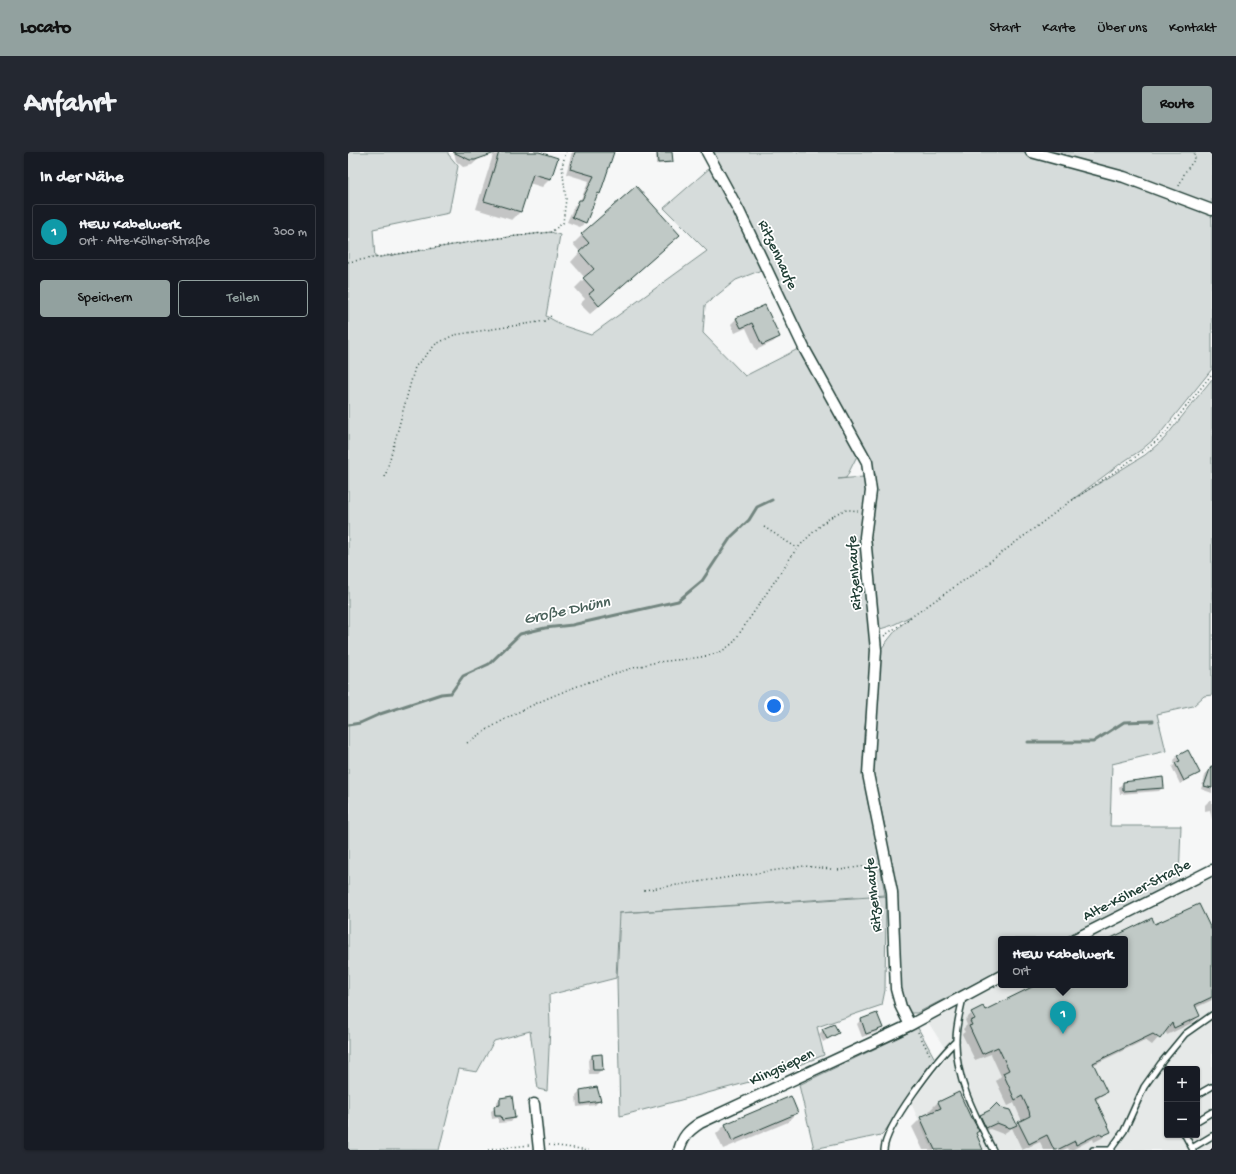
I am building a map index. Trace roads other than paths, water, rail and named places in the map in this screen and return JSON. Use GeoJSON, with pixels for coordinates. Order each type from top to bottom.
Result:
{"type":"FeatureCollection","features":[{"type":"Feature","properties":{"kind":"street","name":"Ritzenhaufe"},"geometry":{"type":"LineString","coordinates":[[707,152],[739,211],[805,350],[867,462],[871,491],[865,538],[875,640],[868,774],[892,892],[896,989],[901,1007],[912,1024]]}},
{"type":"Feature","properties":{"kind":"street"},"geometry":{"type":"LineString","coordinates":[[1031,152],[1124,178],[1212,210]]}},
{"type":"Feature","properties":{"kind":"street","name":"Alte-Kölner-Straße"},"geometry":{"type":"LineString","coordinates":[[1081,936],[1212,870]]}},
{"type":"Feature","properties":{"kind":"street"},"geometry":{"type":"LineString","coordinates":[[912,1024],[998,978]]}},
{"type":"Feature","properties":{"kind":"street","name":"Klingsiepen"},"geometry":{"type":"LineString","coordinates":[[679,1150],[683,1138],[688,1131],[700,1123],[912,1024]]}},
{"type":"Feature","properties":{"kind":"street"},"geometry":{"type":"LineString","coordinates":[[534,1104],[539,1150]]}},
{"type":"Feature","properties":{"kind":"lane"},"geometry":{"type":"LineString","coordinates":[[964,995],[956,1041],[959,1066],[973,1113],[993,1150]]}},
{"type":"Feature","properties":{"kind":"lane"},"geometry":{"type":"LineString","coordinates":[[1093,1150],[1111,1150],[1124,1131],[1144,1087],[1161,1063],[1185,1034],[1212,1015]]}},
{"type":"Feature","properties":{"kind":"lane"},"geometry":{"type":"LineString","coordinates":[[884,1150],[884,1141],[896,1118],[936,1065],[942,1054],[956,1041]]}},
{"type":"Feature","properties":{"kind":"lane"},"geometry":{"type":"LineString","coordinates":[[1200,1094],[1211,1088]]}},
{"type":"Feature","properties":{"kind":"lane"},"geometry":{"type":"LineString","coordinates":[[1200,1119],[1212,1112]]}},
{"type":"Feature","properties":{"kind":"lane"},"geometry":{"type":"LineString","coordinates":[[1187,1138],[1193,1149],[1212,1136]]}},
{"type":"Feature","properties":{"kind":"waterway","name":"Große Dhünn"},"geometry":{"type":"LineString","coordinates":[[348,725],[360,723],[380,714],[441,694],[451,693],[463,676],[489,664],[520,634],[545,628],[572,625],[678,601],[702,581],[731,537],[749,520],[757,507],[772,500]]}},
{"type":"Feature","properties":{"kind":"waterway"},"geometry":{"type":"LineString","coordinates":[[1028,742],[1093,742],[1124,722],[1153,721]]}},
{"type":"Feature","properties":{"kind":"place","name":"HEW Kabelwerk"},"geometry":{"type":"Point","coordinates":[1063,1034]}}]}
